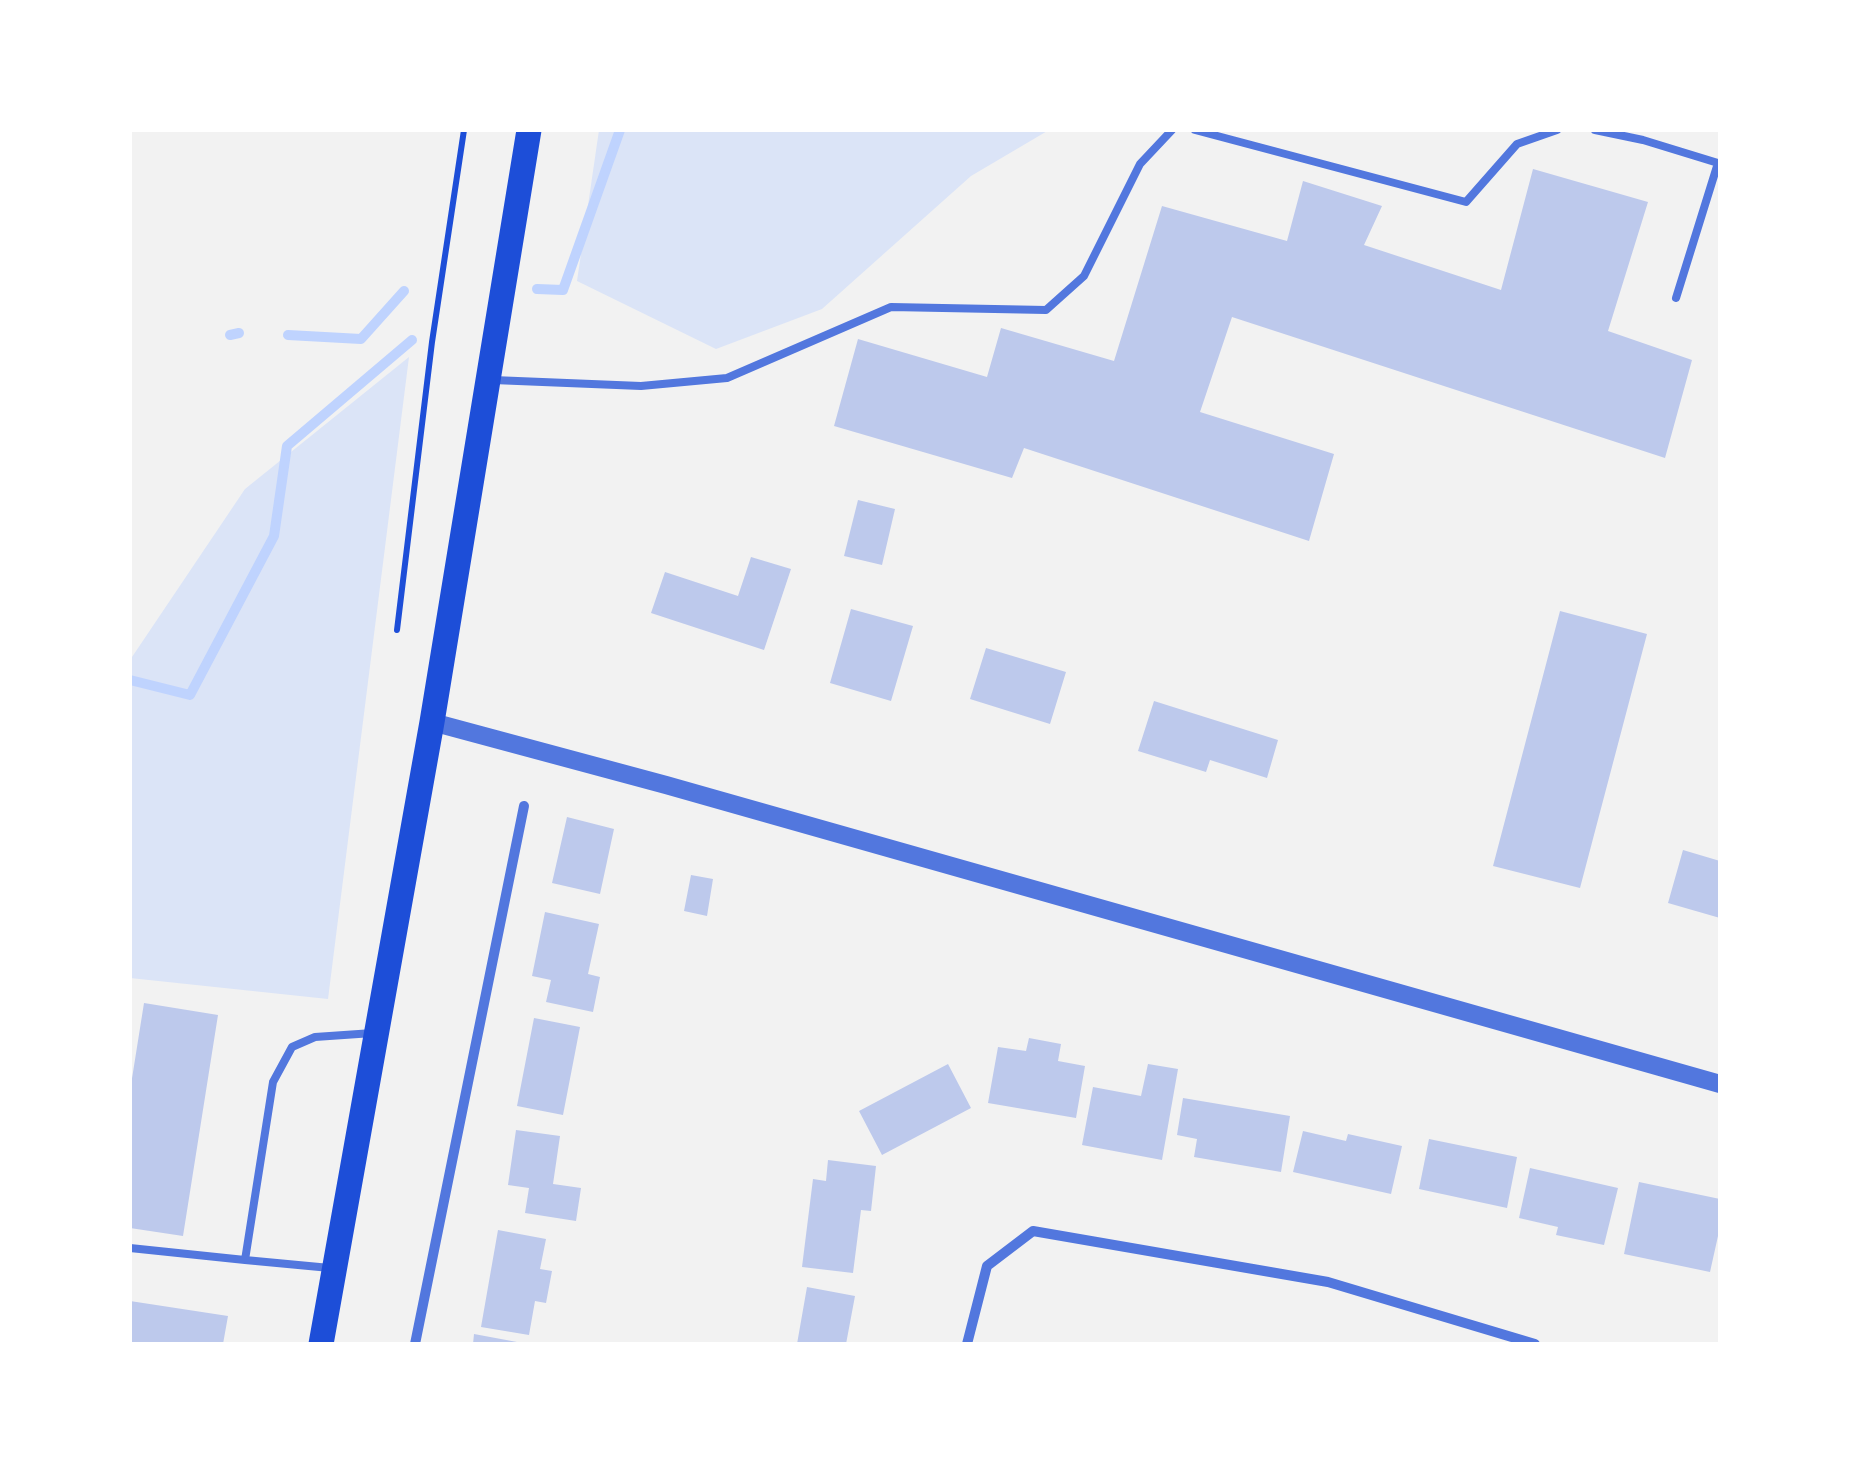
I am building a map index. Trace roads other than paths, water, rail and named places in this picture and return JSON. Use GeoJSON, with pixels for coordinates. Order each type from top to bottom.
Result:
{"type":"FeatureCollection","features":[{"type":"Feature","properties":{"kind":"main road"},"geometry":{"type":"LineString","coordinates":[[321,1344],[432,722],[528,130]]}},
{"type":"Feature","properties":{"kind":"street"},"geometry":{"type":"LineString","coordinates":[[432,722],[1720,1084]]}},
{"type":"Feature","properties":{"kind":"street"},"geometry":{"type":"LineString","coordinates":[[416,1344],[524,806]]}},
{"type":"Feature","properties":{"kind":"street"},"geometry":{"type":"LineString","coordinates":[[968,1344],[987,1266],[1033,1231],[1328,1282],[1535,1344]]}},
{"type":"Feature","properties":{"kind":"lane"},"geometry":{"type":"LineString","coordinates":[[488,380],[641,386],[727,378],[891,307],[1046,310],[1084,276],[1140,164],[1172,130]]}},
{"type":"Feature","properties":{"kind":"lane"},"geometry":{"type":"LineString","coordinates":[[1195,130],[1466,202],[1517,144],[1557,130]]}},
{"type":"Feature","properties":{"kind":"lane"},"geometry":{"type":"LineString","coordinates":[[1595,130],[1718,163],[1676,298]]}},
{"type":"Feature","properties":{"kind":"lane"},"geometry":{"type":"LineString","coordinates":[[245,1260],[273,1082],[292,1047],[315,1037],[378,1032]]}},
{"type":"Feature","properties":{"kind":"lane"},"geometry":{"type":"LineString","coordinates":[[130,1248],[334,1268]]}},
{"type":"Feature","properties":{"kind":"waterway"},"geometry":{"type":"LineString","coordinates":[[537,289],[563,290],[620,130]]}},
{"type":"Feature","properties":{"kind":"waterway"},"geometry":{"type":"LineString","coordinates":[[288,335],[361,339],[404,291]]}},
{"type":"Feature","properties":{"kind":"waterway"},"geometry":{"type":"LineString","coordinates":[[230,335],[239,333]]}},
{"type":"Feature","properties":{"kind":"waterway"},"geometry":{"type":"LineString","coordinates":[[130,680],[190,695],[274,536],[287,446],[412,340]]}}]}
